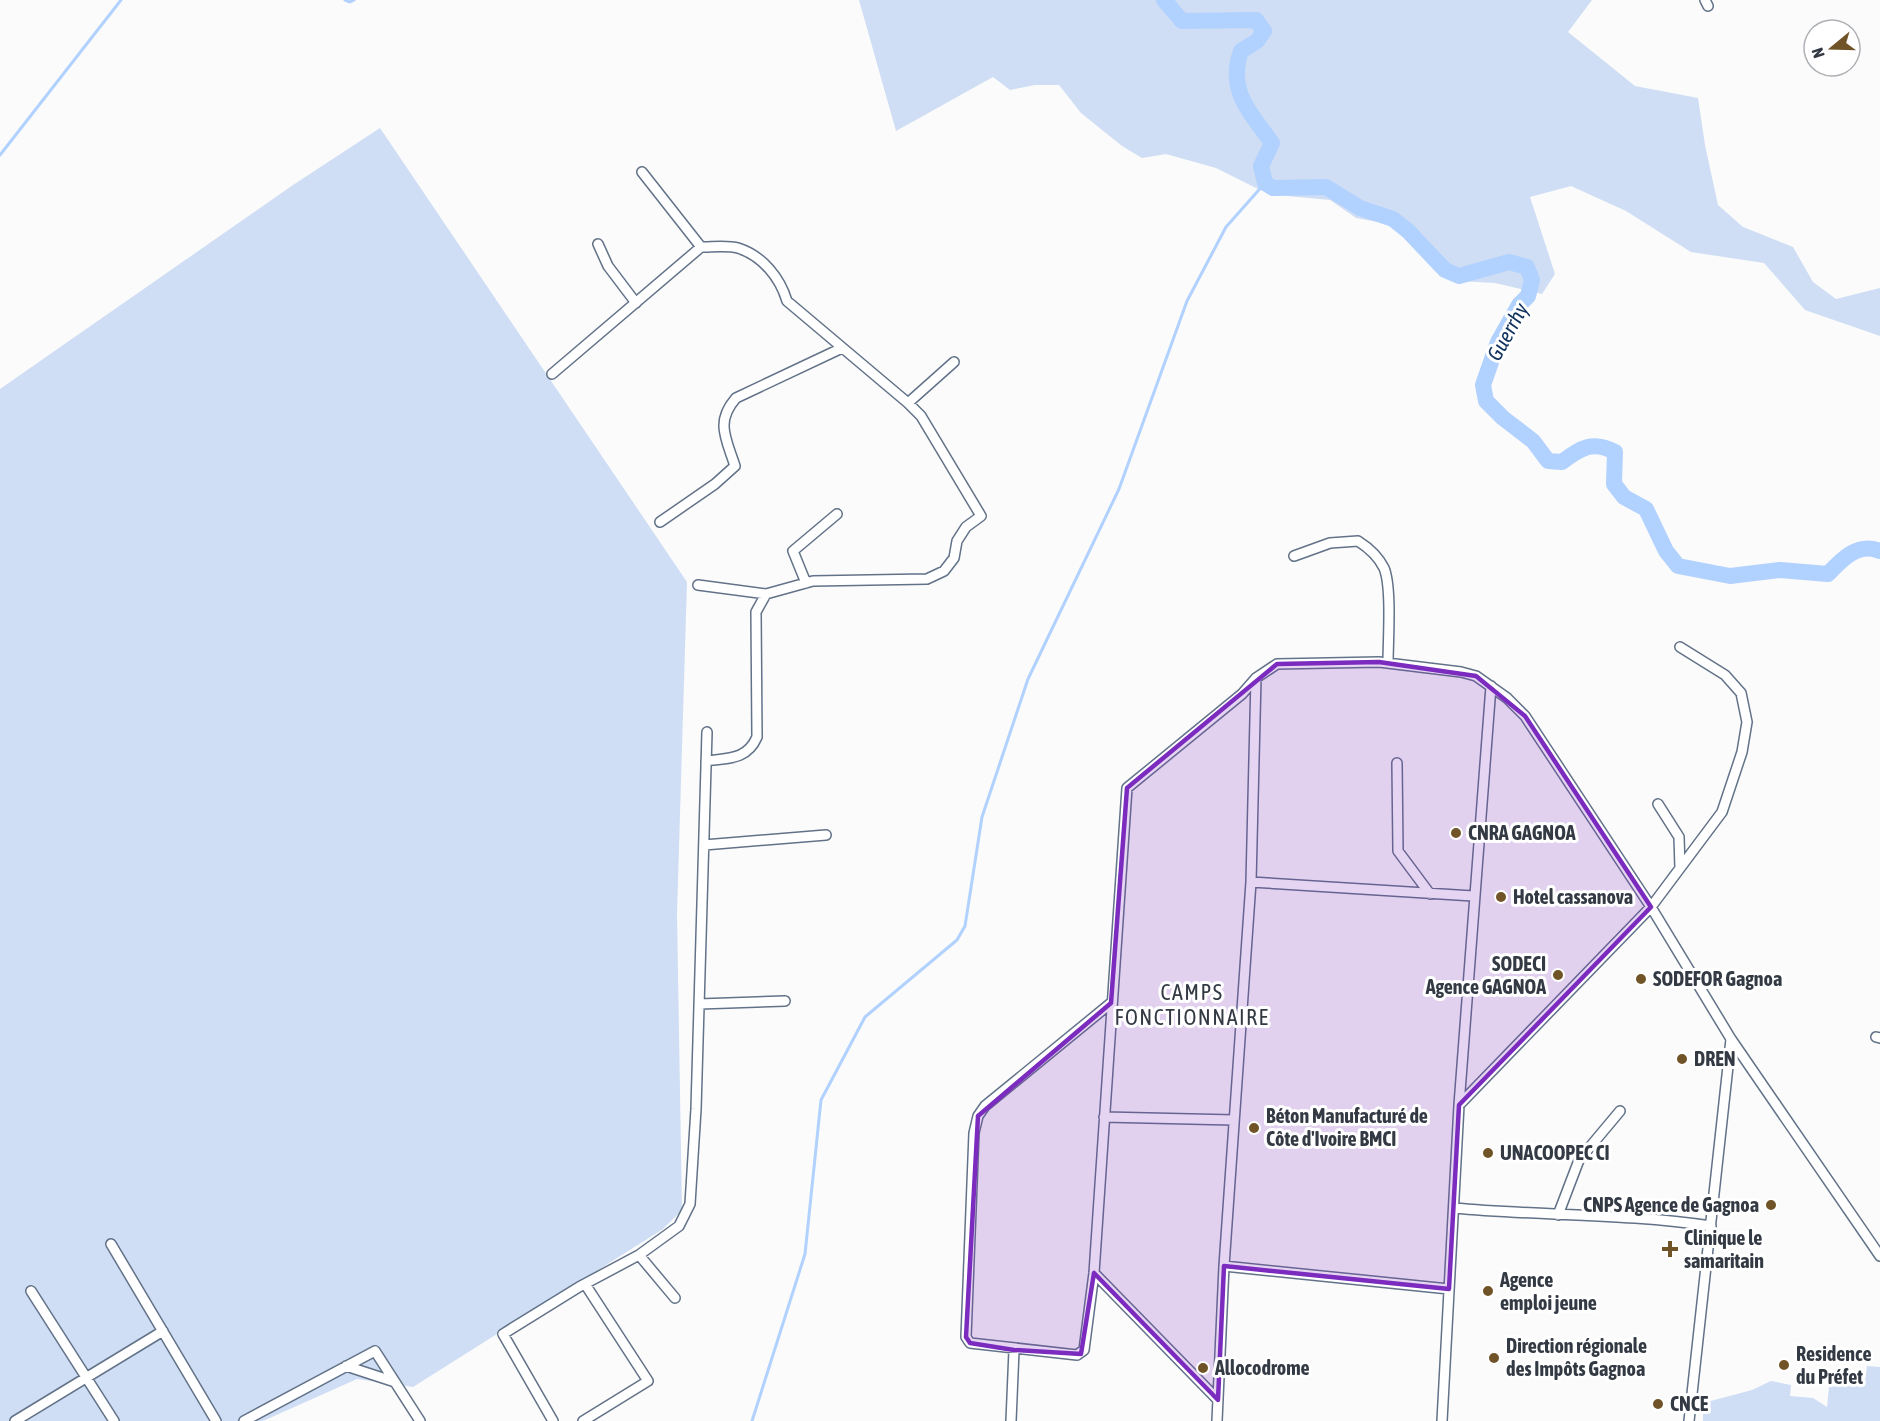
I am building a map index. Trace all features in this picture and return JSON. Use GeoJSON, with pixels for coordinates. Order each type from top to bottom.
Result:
{"type":"FeatureCollection","features":[{"type":"Feature","properties":{"kind":"street"},"geometry":{"type":"LineString","coordinates":[[642,172],[701,247]]}},
{"type":"Feature","properties":{"kind":"street"},"geometry":{"type":"LineString","coordinates":[[598,244],[608,266],[636,303]]}},
{"type":"Feature","properties":{"kind":"street"},"geometry":{"type":"LineString","coordinates":[[552,374],[701,247],[738,248],[769,267],[783,286],[787,301],[921,416],[981,516],[966,527],[957,541],[954,558],[944,571],[927,579],[806,583],[766,594],[699,585]]}},
{"type":"Feature","properties":{"kind":"street"},"geometry":{"type":"LineString","coordinates":[[660,522],[716,484],[735,466],[723,428],[724,411],[736,398],[842,348]]}},
{"type":"Feature","properties":{"kind":"street"},"geometry":{"type":"LineString","coordinates":[[908,403],[954,362]]}},
{"type":"Feature","properties":{"kind":"street"},"geometry":{"type":"LineString","coordinates":[[806,583],[794,551],[837,514]]}},
{"type":"Feature","properties":{"kind":"street"},"geometry":{"type":"LineString","coordinates":[[1293,556],[1330,543],[1358,541],[1372,551],[1384,570],[1388,593],[1388,663]]}},
{"type":"Feature","properties":{"kind":"street"},"geometry":{"type":"LineString","coordinates":[[706,761],[742,756],[752,748],[757,737],[756,612],[766,594]]}},
{"type":"Feature","properties":{"kind":"street"},"geometry":{"type":"LineString","coordinates":[[1459,1105],[1651,907],[1722,812],[1742,752],[1747,722],[1741,693],[1725,675],[1680,647]]}},
{"type":"Feature","properties":{"kind":"street"},"geometry":{"type":"LineString","coordinates":[[1111,1003],[985,1106],[978,1116],[974,1133],[966,1337],[970,1343],[1014,1350],[1081,1354],[1094,1273],[1127,788],[1242,694],[1256,678],[1277,664],[1388,663],[1476,676],[1525,716],[1651,907],[1731,1039],[1880,1256]]}},
{"type":"Feature","properties":{"kind":"street"},"geometry":{"type":"LineString","coordinates":[[1217,1421],[1224,1266],[1251,882],[1256,678]]}},
{"type":"Feature","properties":{"kind":"street"},"geometry":{"type":"LineString","coordinates":[[1442,1421],[1459,1105],[1473,896],[1491,686]]}},
{"type":"Feature","properties":{"kind":"street"},"geometry":{"type":"LineString","coordinates":[[553,1421],[503,1334],[639,1254],[678,1226],[690,1204],[707,732]]}},
{"type":"Feature","properties":{"kind":"street"},"geometry":{"type":"LineString","coordinates":[[1397,763],[1398,851],[1430,894]]}},
{"type":"Feature","properties":{"kind":"street"},"geometry":{"type":"LineString","coordinates":[[1658,804],[1679,837],[1680,868]]}},
{"type":"Feature","properties":{"kind":"street"},"geometry":{"type":"LineString","coordinates":[[704,845],[826,835]]}},
{"type":"Feature","properties":{"kind":"street"},"geometry":{"type":"LineString","coordinates":[[1251,882],[1473,896]]}},
{"type":"Feature","properties":{"kind":"street"},"geometry":{"type":"LineString","coordinates":[[699,1004],[785,1001]]}},
{"type":"Feature","properties":{"kind":"street"},"geometry":{"type":"LineString","coordinates":[[1689,1421],[1731,1039]]}},
{"type":"Feature","properties":{"kind":"street"},"geometry":{"type":"LineString","coordinates":[[1557,1215],[1579,1160],[1620,1111]]}},
{"type":"Feature","properties":{"kind":"street"},"geometry":{"type":"LineString","coordinates":[[1104,1117],[1234,1120]]}},
{"type":"Feature","properties":{"kind":"street"},"geometry":{"type":"LineString","coordinates":[[1454,1208],[1557,1215],[1663,1218],[1711,1226]]}},
{"type":"Feature","properties":{"kind":"street"},"geometry":{"type":"LineString","coordinates":[[111,1244],[216,1421]]}},
{"type":"Feature","properties":{"kind":"street"},"geometry":{"type":"LineString","coordinates":[[639,1254],[675,1298]]}},
{"type":"Feature","properties":{"kind":"street"},"geometry":{"type":"LineString","coordinates":[[1224,1266],[1449,1289]]}},
{"type":"Feature","properties":{"kind":"street"},"geometry":{"type":"LineString","coordinates":[[1094,1273],[1218,1400]]}},
{"type":"Feature","properties":{"kind":"street"},"geometry":{"type":"LineString","coordinates":[[582,1421],[648,1381],[585,1284]]}},
{"type":"Feature","properties":{"kind":"street"},"geometry":{"type":"LineString","coordinates":[[32,1291],[114,1421]]}},
{"type":"Feature","properties":{"kind":"street"},"geometry":{"type":"LineString","coordinates":[[15,1421],[164,1331]]}},
{"type":"Feature","properties":{"kind":"street"},"geometry":{"type":"LineString","coordinates":[[1011,1421],[1014,1350]]}},
{"type":"Feature","properties":{"kind":"street"},"geometry":{"type":"LineString","coordinates":[[244,1421],[375,1351],[420,1421]]}},
{"type":"Feature","properties":{"kind":"street"},"geometry":{"type":"LineString","coordinates":[[346,1366],[395,1382]]}},
{"type":"Feature","properties":{"kind":"highlighted area"},"geometry":{"type":"Polygon","coordinates":[[[1379,662],[1476,676],[1525,716],[1651,907],[1459,1105],[1449,1289],[1224,1266],[1218,1400],[1094,1273],[1081,1354],[1014,1350],[970,1343],[966,1337],[978,1116],[1111,1003],[1127,788],[1277,664],[1379,662]]]}},
{"type":"Feature","properties":{"kind":"shaded area"},"geometry":{"type":"Polygon","coordinates":[[[859,0],[1592,0],[1568,32],[1635,86],[1698,98],[1718,205],[1743,227],[1793,247],[1813,282],[1836,299],[1880,288],[1880,336],[1805,310],[1764,263],[1691,252],[1626,211],[1571,186],[1530,197],[1555,274],[1542,294],[1495,283],[1459,281],[1441,276],[1402,231],[1389,224],[1356,218],[1330,200],[1277,195],[1260,190],[1216,168],[1166,154],[1142,158],[1122,146],[1081,113],[1059,85],[1035,85],[1010,90],[993,77],[896,131],[859,0]]]}},
{"type":"Feature","properties":{"kind":"shaded area"},"geometry":{"type":"Polygon","coordinates":[[[380,128],[687,582],[677,914],[682,1210],[663,1229],[413,1387],[357,1379],[263,1421],[0,1421],[0,389],[293,185],[380,128]]]}},
{"type":"Feature","properties":{"kind":"shaded area"},"geometry":{"type":"Polygon","coordinates":[[[1867,1366],[1880,1367],[1880,1421],[1703,1421],[1703,1403],[1752,1390],[1771,1381],[1791,1385],[1790,1396],[1813,1398],[1827,1407],[1829,1387],[1865,1382],[1867,1366]]]}},
{"type":"Feature","properties":{"kind":"waterway"},"geometry":{"type":"LineString","coordinates":[[0,155],[121,0]]}},
{"type":"Feature","properties":{"kind":"waterway"},"geometry":{"type":"LineString","coordinates":[[345,0],[350,2],[354,0]]}},
{"type":"Feature","properties":{"kind":"waterway","name":"Guerrhy"},"geometry":{"type":"LineString","coordinates":[[1164,0],[1182,21],[1256,20],[1264,31],[1257,41],[1241,51],[1237,65],[1237,78],[1243,100],[1272,143],[1261,166],[1265,183],[1273,188],[1326,187],[1360,208],[1393,219],[1408,231],[1445,270],[1459,276],[1509,262],[1527,267],[1532,280],[1528,296],[1519,305],[1498,342],[1483,385],[1486,401],[1503,418],[1533,441],[1548,461],[1562,462],[1575,453],[1593,446],[1615,452],[1614,484],[1624,497],[1646,509],[1666,551],[1678,566],[1730,576],[1780,570],[1828,574],[1845,558],[1858,550],[1880,551]]}},
{"type":"Feature","properties":{"kind":"waterway"},"geometry":{"type":"LineString","coordinates":[[752,1421],[805,1254],[821,1100],[865,1017],[957,940],[965,926],[982,817],[1028,679],[1119,489],[1187,301],[1226,227],[1265,183]]}},
{"type":"Feature","properties":{"kind":"place","name":"CNRA GAGNOA"},"geometry":{"type":"Point","coordinates":[1456,833]}},
{"type":"Feature","properties":{"kind":"place","name":"Hotel cassanova"},"geometry":{"type":"Point","coordinates":[1501,897]}},
{"type":"Feature","properties":{"kind":"place","name":"SODECI Agence GAGNOA"},"geometry":{"type":"Point","coordinates":[1558,975]}},
{"type":"Feature","properties":{"kind":"place","name":"SODEFOR Gagnoa"},"geometry":{"type":"Point","coordinates":[1641,979]}},
{"type":"Feature","properties":{"kind":"place","name":"DREN"},"geometry":{"type":"Point","coordinates":[1682,1059]}},
{"type":"Feature","properties":{"kind":"place","name":"Béton Manufacturé de Côte d'Ivoire BMCI"},"geometry":{"type":"Point","coordinates":[1254,1128]}},
{"type":"Feature","properties":{"kind":"place","name":"UNACOOPEC CI"},"geometry":{"type":"Point","coordinates":[1488,1153]}},
{"type":"Feature","properties":{"kind":"place","name":"CNPS Agence de Gagnoa"},"geometry":{"type":"Point","coordinates":[1771,1205]}},
{"type":"Feature","properties":{"kind":"place","name":"Clinique le samaritain"},"geometry":{"type":"Point","coordinates":[1670,1249]}},
{"type":"Feature","properties":{"kind":"place","name":"Agence emploi jeune"},"geometry":{"type":"Point","coordinates":[1488,1291]}},
{"type":"Feature","properties":{"kind":"place","name":"Direction régionale des Impôts Gagnoa"},"geometry":{"type":"Point","coordinates":[1494,1358]}},
{"type":"Feature","properties":{"kind":"place","name":"Residence du Préfet"},"geometry":{"type":"Point","coordinates":[1784,1365]}},
{"type":"Feature","properties":{"kind":"place","name":"Allocodrome"},"geometry":{"type":"Point","coordinates":[1203,1368]}},
{"type":"Feature","properties":{"kind":"place","name":"CNCE"},"geometry":{"type":"Point","coordinates":[1658,1404]}},
{"type":"Feature","properties":{"kind":"district","name":"CAMPS FONCTIONNAIRE"},"geometry":{"type":"Point","coordinates":[1192,1004]}}]}
